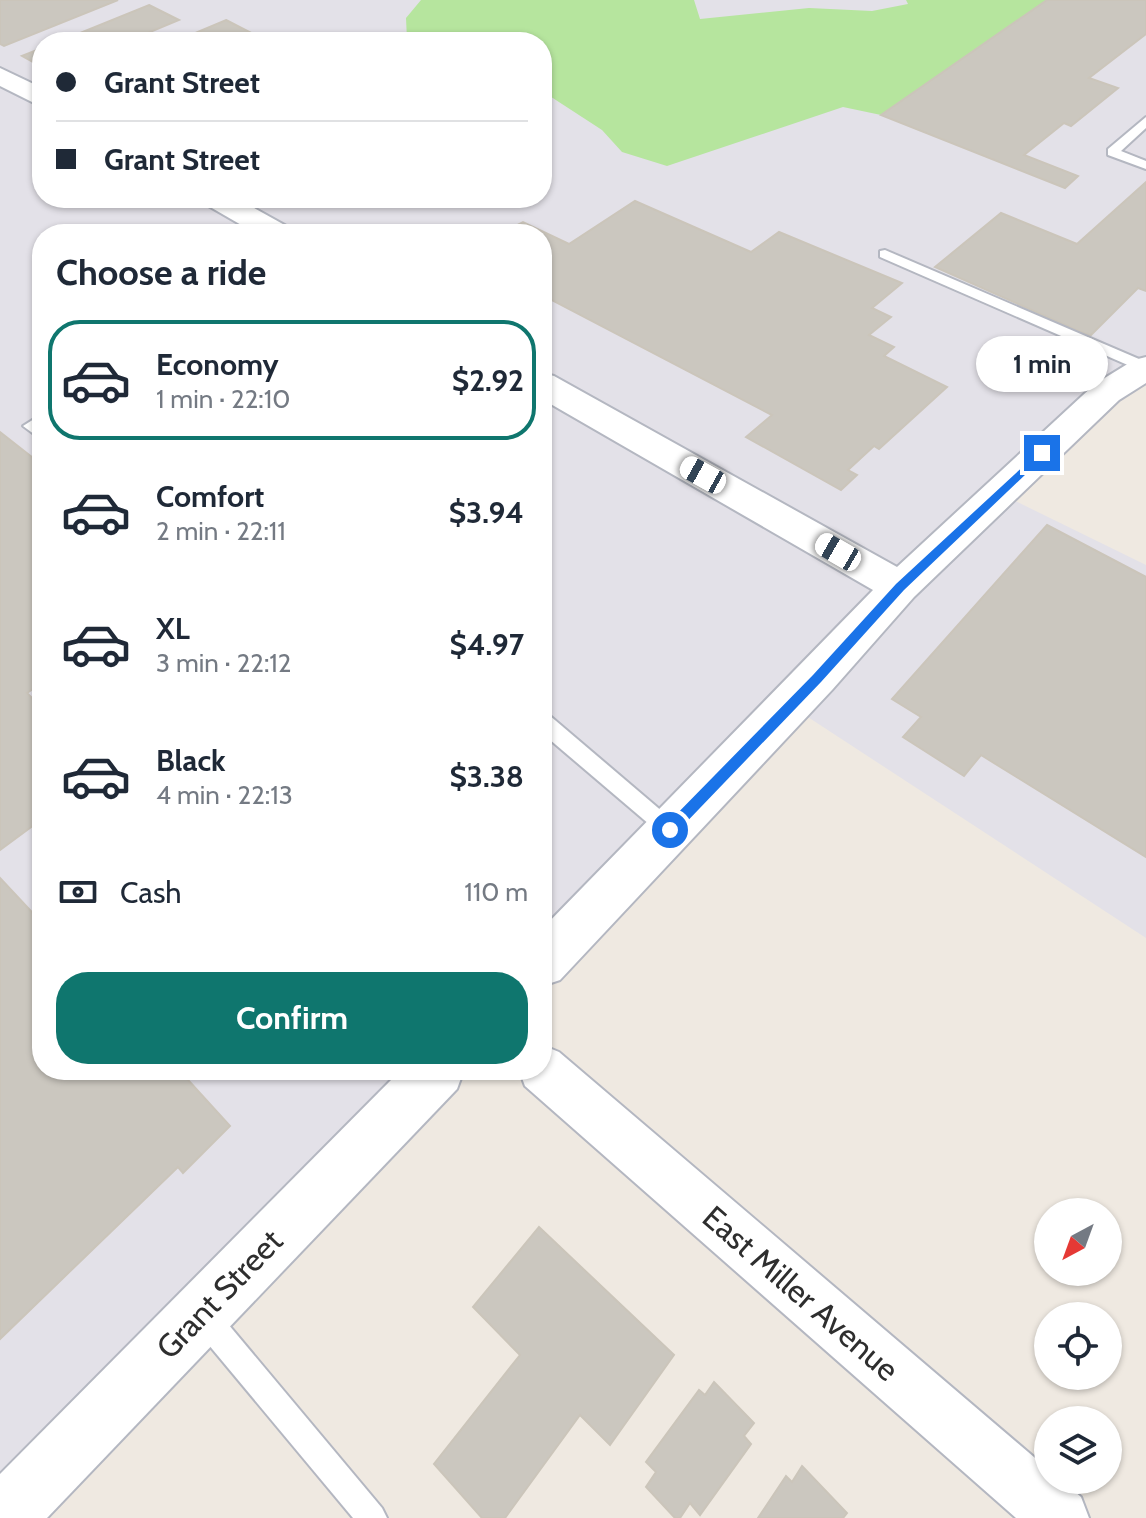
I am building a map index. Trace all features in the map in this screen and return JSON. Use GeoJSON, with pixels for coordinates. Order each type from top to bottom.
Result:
{"type":"FeatureCollection","features":[{"type":"Feature","properties":{"kind":"street"},"geometry":{"type":"LineString","coordinates":[[0,76],[32,94]]}},
{"type":"Feature","properties":{"kind":"street"},"geometry":{"type":"LineString","coordinates":[[233,208],[261,224]]}},
{"type":"Feature","properties":{"kind":"street"},"geometry":{"type":"LineString","coordinates":[[552,953],[817,678],[900,587],[1107,392],[1146,368]]}},
{"type":"Feature","properties":{"kind":"street"},"geometry":{"type":"LineString","coordinates":[[552,390],[900,587]]}},
{"type":"Feature","properties":{"kind":"street","name":"East Miller Avenue"},"geometry":{"type":"LineString","coordinates":[[552,1078],[1060,1518]]}},
{"type":"Feature","properties":{"kind":"street","name":"Grant Street"},"geometry":{"type":"LineString","coordinates":[[2,1518],[428,1080]]}},
{"type":"Feature","properties":{"kind":"lane"},"geometry":{"type":"LineString","coordinates":[[1146,121],[1112,152],[1146,165]]}},
{"type":"Feature","properties":{"kind":"lane"},"geometry":{"type":"LineString","coordinates":[[885,254],[1146,368]]}},
{"type":"Feature","properties":{"kind":"lane"},"geometry":{"type":"LineString","coordinates":[[552,730],[670,830]]}},
{"type":"Feature","properties":{"kind":"lane"},"geometry":{"type":"LineString","coordinates":[[200,1313],[372,1518]]}},
{"type":"Feature","properties":{"kind":"shaded area"},"geometry":{"type":"Polygon","coordinates":[[[0,0],[1146,0],[1146,368],[999,493],[1146,565],[1146,938],[791,706],[552,953],[552,224],[32,224],[32,1080],[428,1080],[0,1518],[0,0]]]}},
{"type":"Feature","properties":{"kind":"green space"},"geometry":{"type":"Polygon","coordinates":[[[421,0],[694,0],[700,19],[809,8],[872,11],[908,4],[906,0],[1047,0],[881,115],[843,107],[667,166],[622,152],[602,130],[552,98],[552,32],[407,32],[406,18],[421,0]]]}},
{"type":"Feature","properties":{"kind":"building"},"geometry":{"type":"Polygon","coordinates":[[[0,0],[118,0],[32,32],[32,35],[4,46],[0,44],[0,0]]]}},
{"type":"Feature","properties":{"kind":"building"},"geometry":{"type":"Polygon","coordinates":[[[1047,0],[1146,0],[1146,34],[1089,78],[1118,88],[1071,126],[1064,123],[1024,155],[1078,176],[1065,188],[881,115],[1047,0]]]}},
{"type":"Feature","properties":{"kind":"building"},"geometry":{"type":"Polygon","coordinates":[[[149,5],[179,20],[150,32],[83,32],[149,5]]]}},
{"type":"Feature","properties":{"kind":"building"},"geometry":{"type":"Polygon","coordinates":[[[226,20],[249,32],[198,32],[226,20]]]}},
{"type":"Feature","properties":{"kind":"building"},"geometry":{"type":"Polygon","coordinates":[[[32,52],[32,62],[22,56],[32,52]]]}},
{"type":"Feature","properties":{"kind":"building"},"geometry":{"type":"Polygon","coordinates":[[[1146,182],[1146,291],[1138,288],[1090,336],[935,267],[1001,213],[1077,244],[1146,182]]]}},
{"type":"Feature","properties":{"kind":"building"},"geometry":{"type":"Polygon","coordinates":[[[635,201],[751,252],[779,232],[902,283],[872,308],[891,317],[869,335],[894,347],[884,356],[947,387],[879,449],[874,446],[848,470],[857,475],[841,490],[746,437],[772,415],[552,300],[552,236],[569,244],[635,201]]]}},
{"type":"Feature","properties":{"kind":"building"},"geometry":{"type":"Polygon","coordinates":[[[0,432],[32,457],[32,690],[27,693],[32,698],[32,826],[0,850],[0,432]]]}},
{"type":"Feature","properties":{"kind":"building"},"geometry":{"type":"Polygon","coordinates":[[[1047,525],[1146,577],[1146,857],[981,755],[964,776],[903,737],[921,717],[892,699],[1047,525]]]}},
{"type":"Feature","properties":{"kind":"building"},"geometry":{"type":"Polygon","coordinates":[[[0,878],[32,912],[32,1080],[188,1080],[230,1126],[183,1173],[178,1167],[0,1339],[0,878]]]}},
{"type":"Feature","properties":{"kind":"building"},"geometry":{"type":"Polygon","coordinates":[[[539,1227],[674,1355],[610,1445],[580,1415],[505,1518],[482,1518],[434,1464],[520,1355],[473,1307],[539,1227]]]}},
{"type":"Feature","properties":{"kind":"building"},"geometry":{"type":"Polygon","coordinates":[[[714,1382],[754,1423],[744,1436],[751,1444],[700,1515],[690,1503],[680,1518],[675,1518],[646,1487],[656,1472],[646,1462],[699,1390],[705,1395],[714,1382]]]}},
{"type":"Feature","properties":{"kind":"building"},"geometry":{"type":"Polygon","coordinates":[[[802,1466],[847,1513],[843,1518],[758,1518],[786,1476],[792,1482],[802,1466]]]}},
{"type":"Feature","properties":{"kind":"route"},"geometry":{"type":"LineString","coordinates":[[670,830],[900,587],[1042,453]]}}]}
